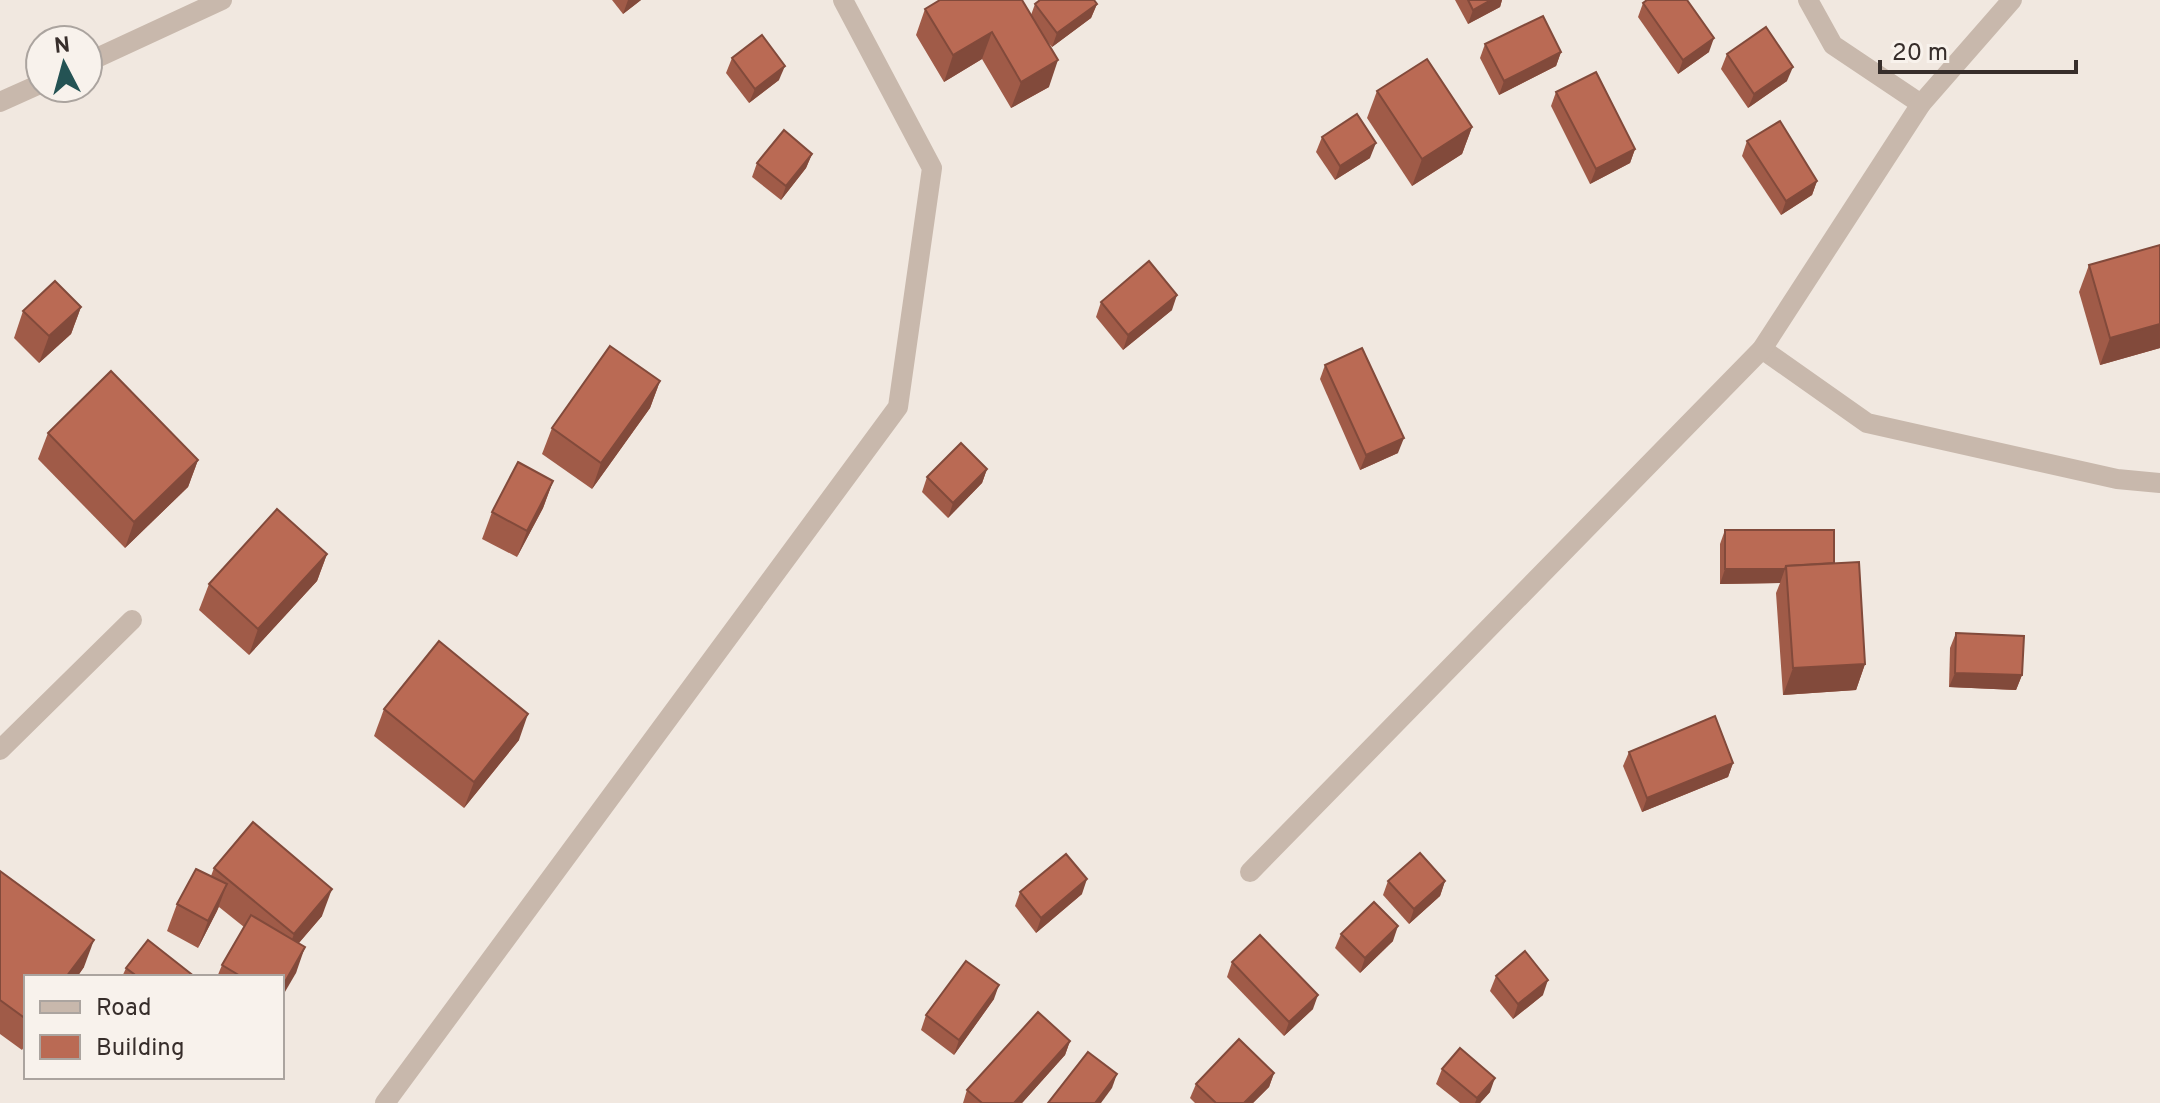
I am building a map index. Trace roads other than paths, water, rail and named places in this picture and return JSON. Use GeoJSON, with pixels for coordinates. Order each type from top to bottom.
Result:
{"type":"FeatureCollection","features":[{"type":"Feature","properties":{"kind":"street"},"geometry":{"type":"LineString","coordinates":[[104,55],[222,0]]}},
{"type":"Feature","properties":{"kind":"street"},"geometry":{"type":"LineString","coordinates":[[385,1103],[898,407],[932,168],[843,0]]}},
{"type":"Feature","properties":{"kind":"street"},"geometry":{"type":"LineString","coordinates":[[1808,0],[1833,45],[1921,104]]}},
{"type":"Feature","properties":{"kind":"street"},"geometry":{"type":"LineString","coordinates":[[1250,872],[1762,349],[1921,104],[2012,0]]}},
{"type":"Feature","properties":{"kind":"street"},"geometry":{"type":"LineString","coordinates":[[0,102],[24,91]]}},
{"type":"Feature","properties":{"kind":"street"},"geometry":{"type":"LineString","coordinates":[[1762,349],[1867,423],[2117,479],[2160,483]]}},
{"type":"Feature","properties":{"kind":"street"},"geometry":{"type":"LineString","coordinates":[[0,750],[132,620]]}}]}
